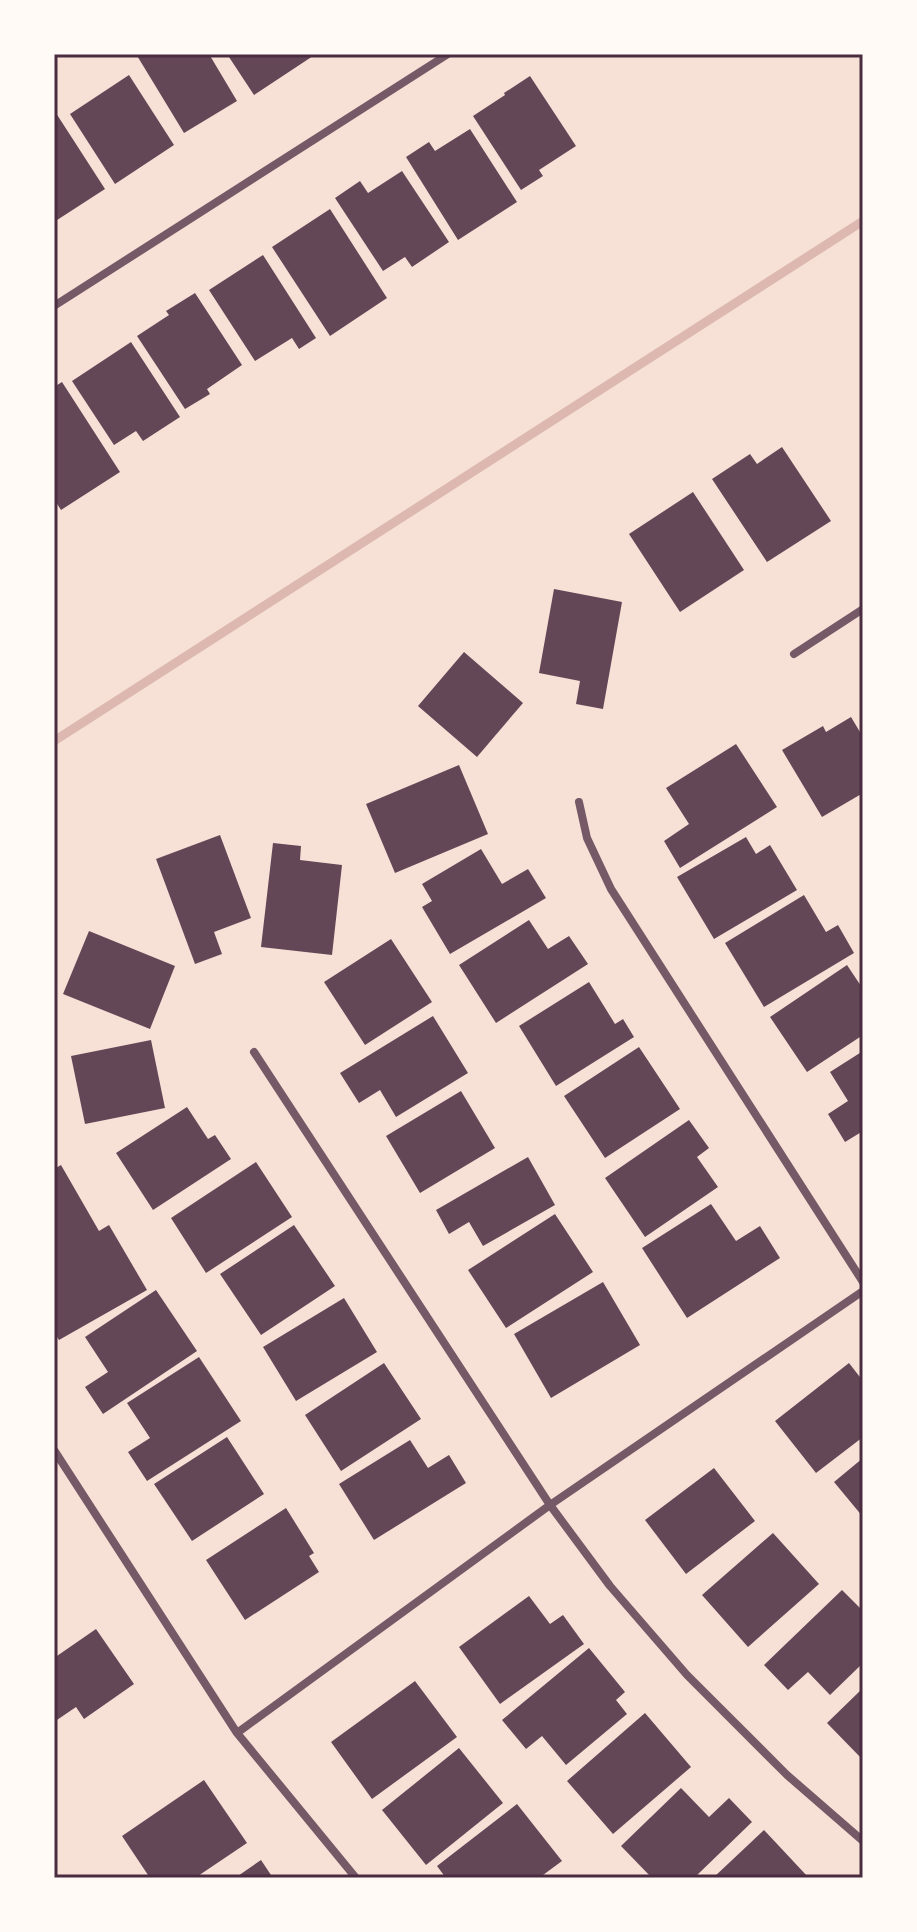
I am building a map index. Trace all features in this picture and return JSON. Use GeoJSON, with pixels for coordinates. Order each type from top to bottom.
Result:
{"type":"FeatureCollection","features":[{"type":"Feature","properties":{"kind":"street"},"geometry":{"type":"LineString","coordinates":[[54,306],[448,54]]}},
{"type":"Feature","properties":{"kind":"street"},"geometry":{"type":"LineString","coordinates":[[794,654],[863,609]]}},
{"type":"Feature","properties":{"kind":"street"},"geometry":{"type":"LineString","coordinates":[[579,802],[587,838],[611,889],[863,1282]]}},
{"type":"Feature","properties":{"kind":"street"},"geometry":{"type":"LineString","coordinates":[[254,1052],[550,1505],[610,1586],[687,1675],[787,1775],[863,1841]]}},
{"type":"Feature","properties":{"kind":"street"},"geometry":{"type":"LineString","coordinates":[[237,1733],[550,1505],[863,1291]]}},
{"type":"Feature","properties":{"kind":"street"},"geometry":{"type":"LineString","coordinates":[[54,1450],[237,1733],[356,1878]]}},
{"type":"Feature","properties":{"kind":"building"},"geometry":{"type":"Polygon","coordinates":[[[136,54],[209,54],[237,101],[184,133],[136,54]]]}},
{"type":"Feature","properties":{"kind":"building"},"geometry":{"type":"Polygon","coordinates":[[[227,54],[316,54],[254,95],[227,54]]]}},
{"type":"Feature","properties":{"kind":"building"},"geometry":{"type":"Polygon","coordinates":[[[129,75],[174,145],[115,184],[70,114],[129,75]]]}},
{"type":"Feature","properties":{"kind":"building"},"geometry":{"type":"Polygon","coordinates":[[[530,76],[576,146],[539,170],[543,176],[521,190],[473,116],[530,76]]]}},
{"type":"Feature","properties":{"kind":"building"},"geometry":{"type":"Polygon","coordinates":[[[54,110],[105,189],[54,222],[54,110]]]}},
{"type":"Feature","properties":{"kind":"building"},"geometry":{"type":"Polygon","coordinates":[[[470,129],[517,202],[458,240],[406,157],[429,142],[435,151],[470,129]]]}},
{"type":"Feature","properties":{"kind":"building"},"geometry":{"type":"Polygon","coordinates":[[[402,171],[449,242],[412,267],[405,257],[383,271],[335,198],[360,181],[368,193],[402,171]]]}},
{"type":"Feature","properties":{"kind":"building"},"geometry":{"type":"Polygon","coordinates":[[[330,209],[387,298],[330,336],[272,247],[330,209]]]}},
{"type":"Feature","properties":{"kind":"building"},"geometry":{"type":"Polygon","coordinates":[[[263,255],[316,338],[299,349],[292,338],[255,361],[209,290],[263,255]]]}},
{"type":"Feature","properties":{"kind":"building"},"geometry":{"type":"Polygon","coordinates":[[[195,293],[242,365],[207,389],[210,394],[185,409],[137,336],[169,315],[166,311],[195,293]]]}},
{"type":"Feature","properties":{"kind":"building"},"geometry":{"type":"Polygon","coordinates":[[[131,342],[180,417],[143,441],[136,431],[114,445],[72,381],[131,342]]]}},
{"type":"Feature","properties":{"kind":"building"},"geometry":{"type":"Polygon","coordinates":[[[62,382],[120,472],[61,510],[54,499],[54,387],[62,382]]]}},
{"type":"Feature","properties":{"kind":"building"},"geometry":{"type":"Polygon","coordinates":[[[782,447],[831,521],[767,562],[712,479],[750,454],[757,464],[782,447]]]}},
{"type":"Feature","properties":{"kind":"building"},"geometry":{"type":"Polygon","coordinates":[[[693,492],[744,570],[680,612],[629,534],[693,492]]]}},
{"type":"Feature","properties":{"kind":"building"},"geometry":{"type":"Polygon","coordinates":[[[554,589],[622,602],[603,709],[576,704],[580,681],[539,673],[554,589]]]}},
{"type":"Feature","properties":{"kind":"building"},"geometry":{"type":"Polygon","coordinates":[[[464,652],[523,703],[477,757],[418,706],[464,652]]]}},
{"type":"Feature","properties":{"kind":"building"},"geometry":{"type":"Polygon","coordinates":[[[851,717],[863,737],[863,793],[822,817],[782,750],[823,726],[826,732],[851,717]]]}},
{"type":"Feature","properties":{"kind":"building"},"geometry":{"type":"Polygon","coordinates":[[[736,744],[777,807],[680,868],[664,841],[689,824],[666,788],[736,744]]]}},
{"type":"Feature","properties":{"kind":"building"},"geometry":{"type":"Polygon","coordinates":[[[459,765],[488,834],[395,873],[366,804],[459,765]]]}},
{"type":"Feature","properties":{"kind":"building"},"geometry":{"type":"Polygon","coordinates":[[[220,835],[251,918],[214,932],[222,954],[195,964],[156,859],[220,835]]]}},
{"type":"Feature","properties":{"kind":"building"},"geometry":{"type":"Polygon","coordinates":[[[746,837],[756,854],[770,845],[797,890],[714,939],[677,877],[746,837]]]}},
{"type":"Feature","properties":{"kind":"building"},"geometry":{"type":"Polygon","coordinates":[[[273,843],[301,846],[300,860],[342,865],[332,955],[261,947],[273,843]]]}},
{"type":"Feature","properties":{"kind":"building"},"geometry":{"type":"Polygon","coordinates":[[[481,849],[502,884],[528,869],[546,898],[450,954],[422,907],[432,901],[422,884],[481,849]]]}},
{"type":"Feature","properties":{"kind":"building"},"geometry":{"type":"Polygon","coordinates":[[[804,895],[826,932],[838,925],[854,953],[764,1007],[725,943],[804,895]]]}},
{"type":"Feature","properties":{"kind":"building"},"geometry":{"type":"Polygon","coordinates":[[[529,920],[548,949],[569,936],[588,964],[496,1023],[459,965],[529,920]]]}},
{"type":"Feature","properties":{"kind":"building"},"geometry":{"type":"Polygon","coordinates":[[[89,931],[175,966],[150,1029],[63,994],[89,931]]]}},
{"type":"Feature","properties":{"kind":"building"},"geometry":{"type":"Polygon","coordinates":[[[391,939],[432,1002],[365,1045],[324,982],[391,939]]]}},
{"type":"Feature","properties":{"kind":"building"},"geometry":{"type":"Polygon","coordinates":[[[847,965],[863,989],[863,1035],[807,1072],[770,1017],[847,965]]]}},
{"type":"Feature","properties":{"kind":"building"},"geometry":{"type":"Polygon","coordinates":[[[589,982],[615,1024],[623,1019],[634,1037],[556,1086],[519,1026],[589,982]]]}},
{"type":"Feature","properties":{"kind":"building"},"geometry":{"type":"Polygon","coordinates":[[[433,1016],[468,1073],[396,1117],[380,1090],[359,1103],[340,1073],[433,1016]]]}},
{"type":"Feature","properties":{"kind":"building"},"geometry":{"type":"Polygon","coordinates":[[[151,1040],[165,1108],[85,1124],[71,1056],[151,1040]]]}},
{"type":"Feature","properties":{"kind":"building"},"geometry":{"type":"Polygon","coordinates":[[[639,1047],[680,1109],[605,1158],[564,1096],[639,1047]]]}},
{"type":"Feature","properties":{"kind":"building"},"geometry":{"type":"Polygon","coordinates":[[[863,1051],[863,1131],[845,1142],[828,1114],[848,1101],[830,1072],[863,1051]]]}},
{"type":"Feature","properties":{"kind":"building"},"geometry":{"type":"Polygon","coordinates":[[[461,1091],[495,1148],[420,1193],[386,1136],[461,1091]]]}},
{"type":"Feature","properties":{"kind":"building"},"geometry":{"type":"Polygon","coordinates":[[[187,1107],[208,1139],[215,1135],[231,1159],[153,1210],[116,1153],[187,1107]]]}},
{"type":"Feature","properties":{"kind":"building"},"geometry":{"type":"Polygon","coordinates":[[[689,1120],[709,1148],[697,1157],[718,1187],[645,1237],[605,1178],[689,1120]]]}},
{"type":"Feature","properties":{"kind":"building"},"geometry":{"type":"Polygon","coordinates":[[[528,1157],[555,1205],[483,1246],[469,1222],[449,1234],[436,1210],[528,1157]]]}},
{"type":"Feature","properties":{"kind":"building"},"geometry":{"type":"Polygon","coordinates":[[[256,1162],[292,1217],[206,1273],[171,1218],[256,1162]]]}},
{"type":"Feature","properties":{"kind":"building"},"geometry":{"type":"Polygon","coordinates":[[[61,1165],[99,1231],[109,1225],[147,1290],[59,1340],[54,1332],[54,1169],[61,1165]]]}},
{"type":"Feature","properties":{"kind":"building"},"geometry":{"type":"Polygon","coordinates":[[[711,1204],[736,1241],[760,1226],[780,1258],[687,1318],[642,1248],[711,1204]]]}},
{"type":"Feature","properties":{"kind":"building"},"geometry":{"type":"Polygon","coordinates":[[[555,1214],[593,1272],[506,1328],[468,1270],[555,1214]]]}},
{"type":"Feature","properties":{"kind":"building"},"geometry":{"type":"Polygon","coordinates":[[[294,1225],[335,1286],[261,1335],[220,1274],[294,1225]]]}},
{"type":"Feature","properties":{"kind":"building"},"geometry":{"type":"Polygon","coordinates":[[[603,1282],[640,1345],[551,1398],[514,1334],[603,1282]]]}},
{"type":"Feature","properties":{"kind":"building"},"geometry":{"type":"Polygon","coordinates":[[[156,1290],[197,1351],[103,1414],[85,1387],[108,1372],[85,1337],[156,1290]]]}},
{"type":"Feature","properties":{"kind":"building"},"geometry":{"type":"Polygon","coordinates":[[[344,1298],[377,1352],[296,1401],[263,1347],[344,1298]]]}},
{"type":"Feature","properties":{"kind":"building"},"geometry":{"type":"Polygon","coordinates":[[[199,1357],[241,1421],[147,1481],[128,1452],[150,1438],[127,1403],[199,1357]]]}},
{"type":"Feature","properties":{"kind":"building"},"geometry":{"type":"Polygon","coordinates":[[[384,1363],[421,1419],[341,1471],[305,1415],[384,1363]]]}},
{"type":"Feature","properties":{"kind":"building"},"geometry":{"type":"Polygon","coordinates":[[[849,1363],[863,1381],[863,1437],[816,1473],[775,1421],[849,1363]]]}},
{"type":"Feature","properties":{"kind":"building"},"geometry":{"type":"Polygon","coordinates":[[[227,1437],[264,1494],[192,1541],[154,1484],[227,1437]]]}},
{"type":"Feature","properties":{"kind":"building"},"geometry":{"type":"Polygon","coordinates":[[[410,1440],[428,1468],[449,1455],[466,1483],[374,1540],[339,1484],[410,1440]]]}},
{"type":"Feature","properties":{"kind":"building"},"geometry":{"type":"Polygon","coordinates":[[[863,1458],[863,1517],[834,1482],[863,1458]]]}},
{"type":"Feature","properties":{"kind":"building"},"geometry":{"type":"Polygon","coordinates":[[[714,1468],[755,1521],[686,1574],[645,1520],[714,1468]]]}},
{"type":"Feature","properties":{"kind":"building"},"geometry":{"type":"Polygon","coordinates":[[[286,1508],[314,1553],[309,1556],[319,1572],[245,1620],[206,1560],[286,1508]]]}},
{"type":"Feature","properties":{"kind":"building"},"geometry":{"type":"Polygon","coordinates":[[[773,1533],[819,1584],[748,1647],[702,1595],[773,1533]]]}},
{"type":"Feature","properties":{"kind":"building"},"geometry":{"type":"Polygon","coordinates":[[[842,1590],[863,1611],[863,1663],[830,1695],[808,1672],[788,1690],[764,1665],[842,1590]]]}},
{"type":"Feature","properties":{"kind":"building"},"geometry":{"type":"Polygon","coordinates":[[[529,1596],[550,1624],[563,1615],[584,1644],[500,1704],[459,1647],[529,1596]]]}},
{"type":"Feature","properties":{"kind":"building"},"geometry":{"type":"Polygon","coordinates":[[[96,1629],[134,1684],[84,1719],[76,1707],[54,1722],[54,1658],[96,1629]]]}},
{"type":"Feature","properties":{"kind":"building"},"geometry":{"type":"Polygon","coordinates":[[[589,1648],[625,1692],[616,1700],[627,1714],[566,1765],[542,1736],[526,1749],[502,1720],[589,1648]]]}},
{"type":"Feature","properties":{"kind":"building"},"geometry":{"type":"Polygon","coordinates":[[[415,1681],[457,1737],[372,1799],[331,1742],[415,1681]]]}},
{"type":"Feature","properties":{"kind":"building"},"geometry":{"type":"Polygon","coordinates":[[[863,1688],[863,1760],[827,1723],[863,1688]]]}},
{"type":"Feature","properties":{"kind":"building"},"geometry":{"type":"Polygon","coordinates":[[[645,1713],[691,1767],[613,1834],[567,1781],[645,1713]]]}},
{"type":"Feature","properties":{"kind":"building"},"geometry":{"type":"Polygon","coordinates":[[[459,1748],[503,1803],[426,1865],[382,1810],[459,1748]]]}},
{"type":"Feature","properties":{"kind":"building"},"geometry":{"type":"Polygon","coordinates":[[[204,1780],[247,1843],[195,1878],[150,1878],[122,1836],[204,1780]]]}},
{"type":"Feature","properties":{"kind":"building"},"geometry":{"type":"Polygon","coordinates":[[[681,1788],[709,1817],[729,1798],[752,1822],[694,1878],[652,1878],[621,1846],[681,1788]]]}},
{"type":"Feature","properties":{"kind":"building"},"geometry":{"type":"Polygon","coordinates":[[[517,1804],[562,1861],[539,1878],[446,1878],[437,1866],[517,1804]]]}},
{"type":"Feature","properties":{"kind":"building"},"geometry":{"type":"Polygon","coordinates":[[[764,1830],[808,1877],[713,1878],[764,1830]]]}},
{"type":"Feature","properties":{"kind":"building"},"geometry":{"type":"Polygon","coordinates":[[[261,1860],[273,1878],[235,1878],[261,1860]]]}},
{"type":"Feature","properties":{"kind":"waterway"},"geometry":{"type":"LineString","coordinates":[[54,741],[863,221]]}}]}
